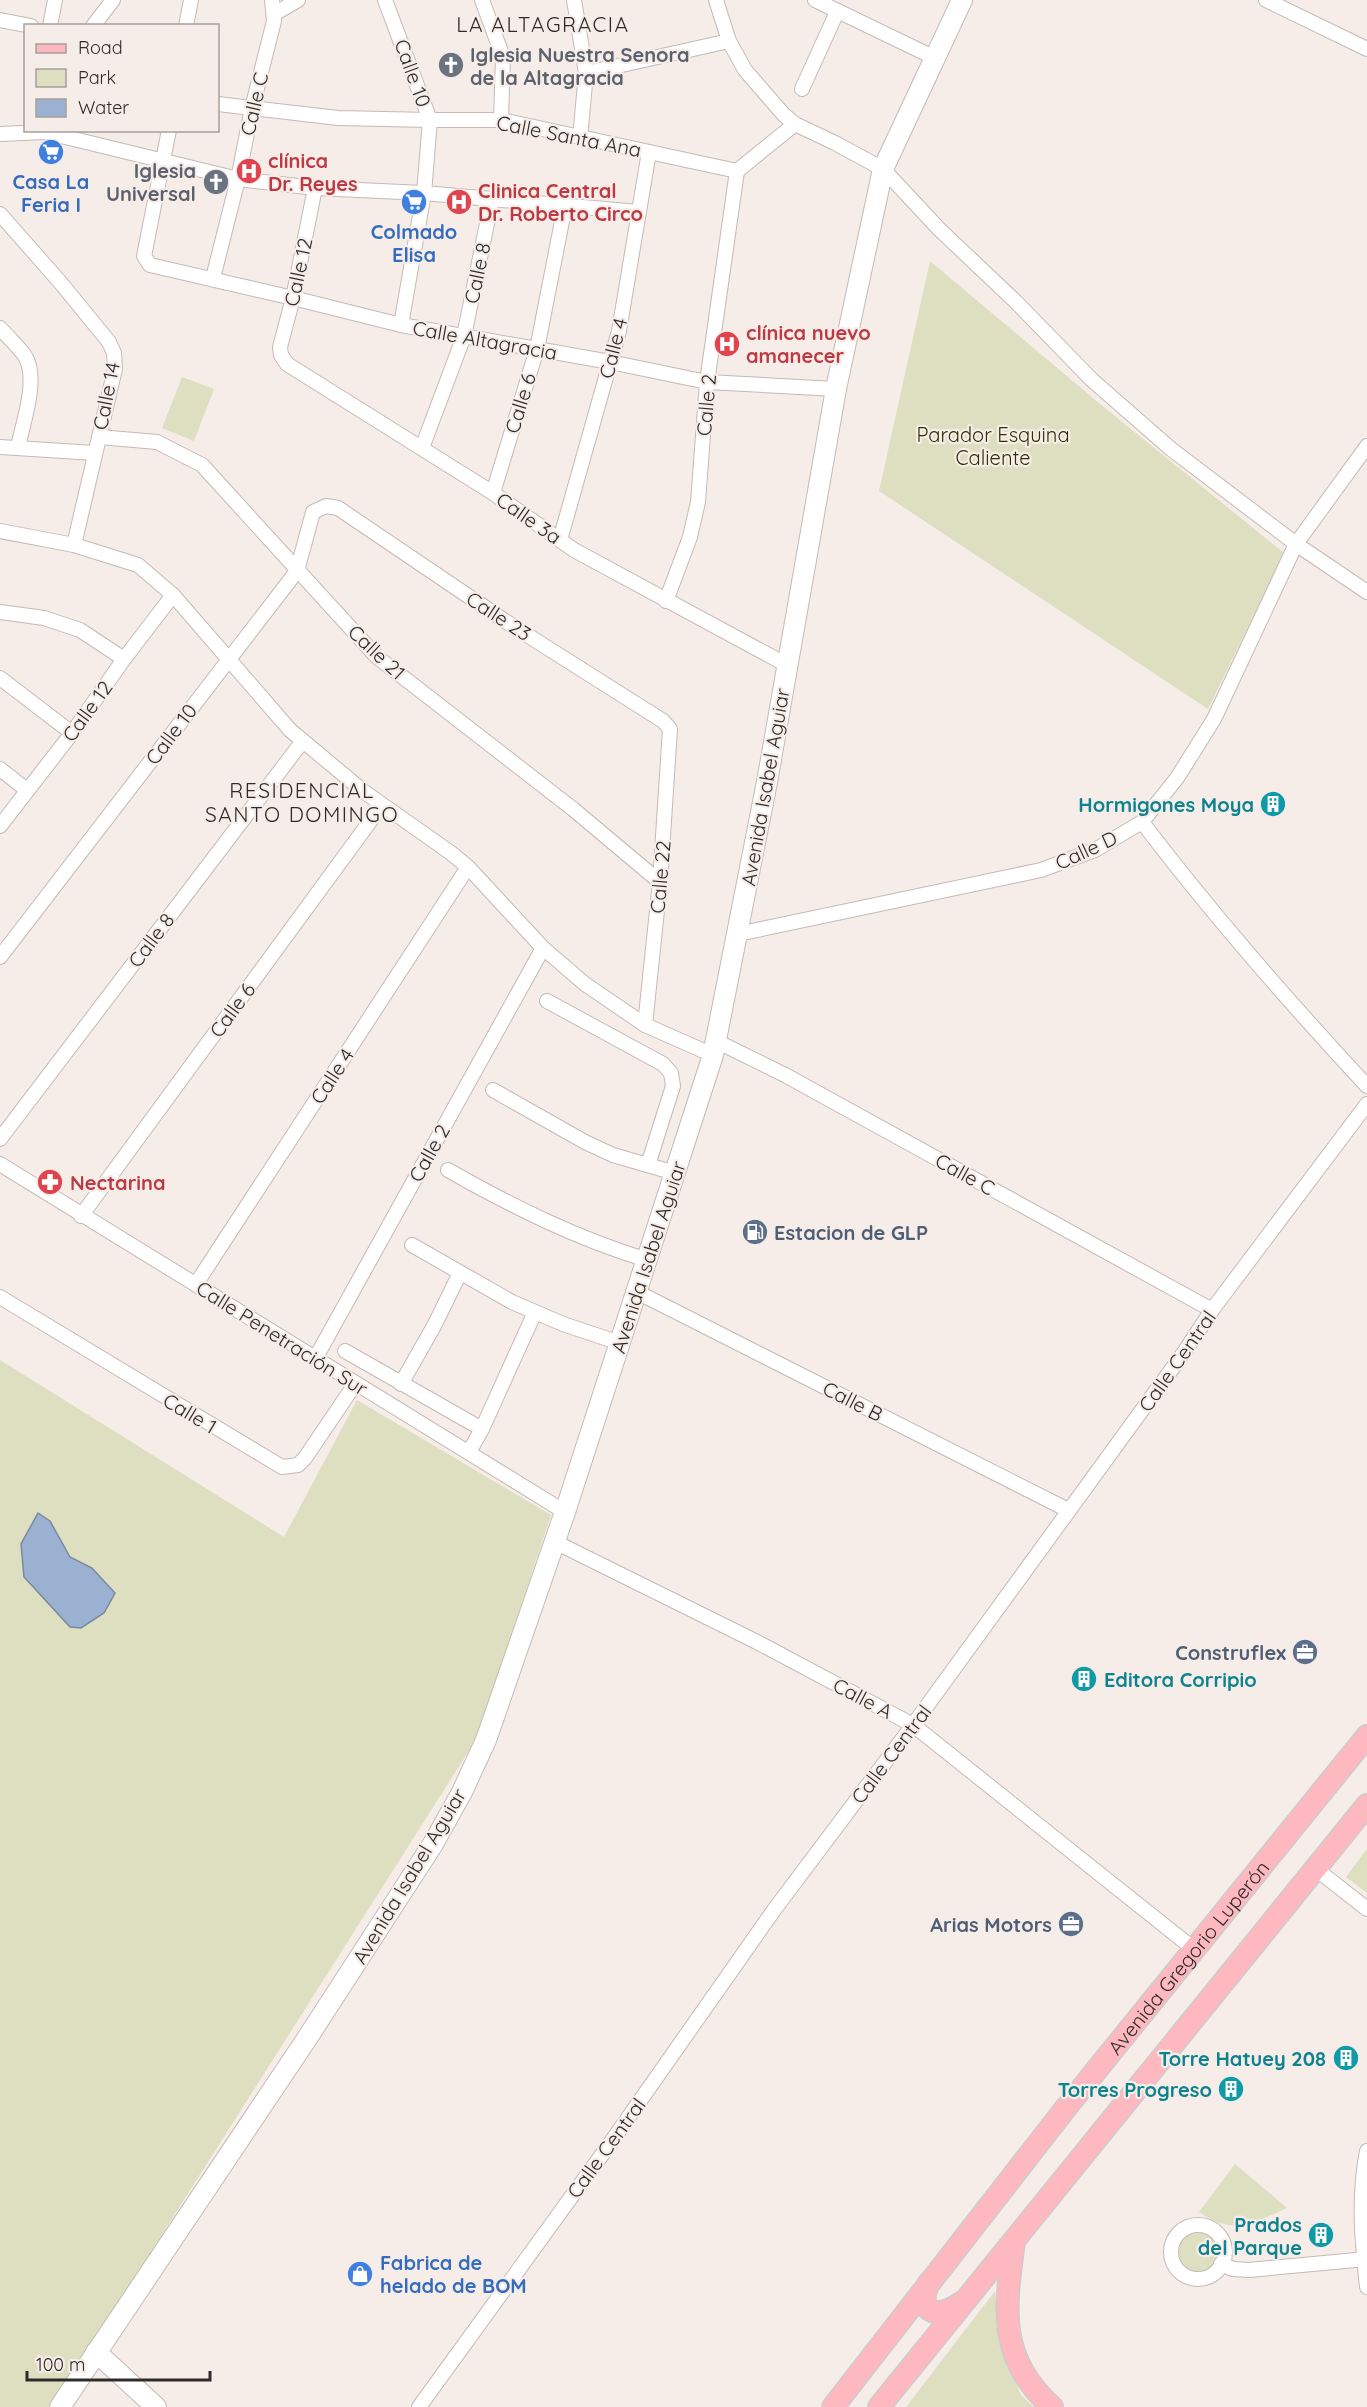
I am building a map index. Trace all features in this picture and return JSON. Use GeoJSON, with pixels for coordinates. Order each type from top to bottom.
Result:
{"type":"FeatureCollection","features":[{"type":"Feature","properties":{"kind":"main road","name":"Avenida Isabel Aguiar"},"geometry":{"type":"LineString","coordinates":[[60,2407],[306,2040],[433,1844],[462,1792],[486,1740],[565,1512],[715,1048],[738,934],[836,389],[883,169],[933,57],[962,0]]}},
{"type":"Feature","properties":{"kind":"main road","name":"Avenida Gregorio Luperón"},"geometry":{"type":"LineString","coordinates":[[832,2407],[1065,2109],[1367,1736]]}},
{"type":"Feature","properties":{"kind":"main road"},"geometry":{"type":"LineString","coordinates":[[879,2407],[1367,1805]]}},
{"type":"Feature","properties":{"kind":"main road"},"geometry":{"type":"LineString","coordinates":[[1014,2241],[1007,2292],[1007,2330],[1021,2371],[1052,2407]]}},
{"type":"Feature","properties":{"kind":"main road"},"geometry":{"type":"LineString","coordinates":[[929,2282],[924,2293],[924,2302],[933,2312],[940,2314],[950,2311],[962,2303]]}},
{"type":"Feature","properties":{"kind":"main road"},"geometry":{"type":"LineString","coordinates":[[96,2352],[156,2407]]}},
{"type":"Feature","properties":{"kind":"street"},"geometry":{"type":"LineString","coordinates":[[50,24],[55,0]]}},
{"type":"Feature","properties":{"kind":"street"},"geometry":{"type":"LineString","coordinates":[[95,24],[113,0]]}},
{"type":"Feature","properties":{"kind":"street"},"geometry":{"type":"LineString","coordinates":[[186,24],[191,0]]}},
{"type":"Feature","properties":{"kind":"street"},"geometry":{"type":"LineString","coordinates":[[273,7],[298,0]]}},
{"type":"Feature","properties":{"kind":"street","name":"Calle 10"},"geometry":{"type":"LineString","coordinates":[[386,0],[430,120],[424,193],[401,325]]}},
{"type":"Feature","properties":{"kind":"street"},"geometry":{"type":"LineString","coordinates":[[482,0],[503,57],[501,120]]}},
{"type":"Feature","properties":{"kind":"street"},"geometry":{"type":"LineString","coordinates":[[574,0],[586,73],[580,138]]}},
{"type":"Feature","properties":{"kind":"street"},"geometry":{"type":"LineString","coordinates":[[716,0],[729,40],[745,70],[765,95],[795,124],[883,169],[939,229],[1016,302],[1092,380],[1171,449],[1296,544],[1367,592]]}},
{"type":"Feature","properties":{"kind":"street"},"geometry":{"type":"LineString","coordinates":[[814,0],[933,57]]}},
{"type":"Feature","properties":{"kind":"street"},"geometry":{"type":"LineString","coordinates":[[1266,0],[1367,49]]}},
{"type":"Feature","properties":{"kind":"street","name":"Calle C"},"geometry":{"type":"LineString","coordinates":[[213,278],[274,21],[273,7]]}},
{"type":"Feature","properties":{"kind":"street"},"geometry":{"type":"LineString","coordinates":[[802,89],[837,12]]}},
{"type":"Feature","properties":{"kind":"street"},"geometry":{"type":"LineString","coordinates":[[0,20],[24,25]]}},
{"type":"Feature","properties":{"kind":"street"},"geometry":{"type":"LineString","coordinates":[[586,73],[729,40]]}},
{"type":"Feature","properties":{"kind":"street","name":"Calle Santa Ana"},"geometry":{"type":"LineString","coordinates":[[219,104],[338,118],[501,120],[737,171]]}},
{"type":"Feature","properties":{"kind":"street"},"geometry":{"type":"LineString","coordinates":[[737,171],[795,124]]}},
{"type":"Feature","properties":{"kind":"street"},"geometry":{"type":"LineString","coordinates":[[0,134],[45,132],[64,134],[238,179],[315,188],[424,193],[639,212]]}},
{"type":"Feature","properties":{"kind":"street"},"geometry":{"type":"LineString","coordinates":[[164,161],[169,132]]}},
{"type":"Feature","properties":{"kind":"street","name":"Calle 4"},"geometry":{"type":"LineString","coordinates":[[560,540],[619,331],[649,152]]}},
{"type":"Feature","properties":{"kind":"street","name":"Calle Altagracia"},"geometry":{"type":"LineString","coordinates":[[164,161],[144,256],[150,265],[213,278],[401,325],[610,362],[707,382],[836,389]]}},
{"type":"Feature","properties":{"kind":"street","name":"Calle 2"},"geometry":{"type":"LineString","coordinates":[[666,601],[690,537],[698,502],[707,382],[737,171]]}},
{"type":"Feature","properties":{"kind":"street","name":"Calle 12"},"geometry":{"type":"LineString","coordinates":[[281,356],[280,347],[293,298],[315,188]]}},
{"type":"Feature","properties":{"kind":"street","name":"Calle 8"},"geometry":{"type":"LineString","coordinates":[[422,448],[464,336],[492,199]]}},
{"type":"Feature","properties":{"kind":"street","name":"Calle 6"},"geometry":{"type":"LineString","coordinates":[[493,493],[537,349],[565,206]]}},
{"type":"Feature","properties":{"kind":"street","name":"Calle 14"},"geometry":{"type":"LineString","coordinates":[[0,214],[60,282],[109,342],[114,353],[116,369],[74,545]]}},
{"type":"Feature","properties":{"kind":"street"},"geometry":{"type":"LineString","coordinates":[[0,328],[24,355],[30,367],[31,381],[18,447]]}},
{"type":"Feature","properties":{"kind":"street","name":"Calle 3a"},"geometry":{"type":"LineString","coordinates":[[281,356],[287,364],[493,493],[560,540],[666,601],[787,664]]}},
{"type":"Feature","properties":{"kind":"street","name":"Calle 21"},"geometry":{"type":"LineString","coordinates":[[99,436],[157,442],[202,465],[377,657],[573,809],[660,882]]}},
{"type":"Feature","properties":{"kind":"street","name":"Calle D"},"geometry":{"type":"LineString","coordinates":[[738,934],[1041,870],[1095,850],[1142,822],[1178,778],[1214,719],[1296,544],[1367,446]]}},
{"type":"Feature","properties":{"kind":"street"},"geometry":{"type":"LineString","coordinates":[[0,447],[95,453]]}},
{"type":"Feature","properties":{"kind":"street","name":"Calle 10"},"geometry":{"type":"LineString","coordinates":[[0,957],[297,571],[313,512],[327,506]]}},
{"type":"Feature","properties":{"kind":"street","name":"Calle 23"},"geometry":{"type":"LineString","coordinates":[[327,506],[338,508],[505,621],[663,721],[670,729]]}},
{"type":"Feature","properties":{"kind":"street","name":"Calle C"},"geometry":{"type":"LineString","coordinates":[[0,531],[74,545],[138,565],[173,595],[302,742],[382,805],[468,867],[543,948],[585,984],[645,1025],[715,1048],[785,1075],[1212,1310]]}},
{"type":"Feature","properties":{"kind":"street","name":"Calle 12"},"geometry":{"type":"LineString","coordinates":[[0,826],[72,733],[173,595]]}},
{"type":"Feature","properties":{"kind":"street"},"geometry":{"type":"LineString","coordinates":[[0,612],[44,618],[80,630],[124,659]]}},
{"type":"Feature","properties":{"kind":"street"},"geometry":{"type":"LineString","coordinates":[[0,678],[72,733]]}},
{"type":"Feature","properties":{"kind":"street","name":"Calle 22"},"geometry":{"type":"LineString","coordinates":[[645,1025],[660,882],[670,729]]}},
{"type":"Feature","properties":{"kind":"street","name":"Calle 8"},"geometry":{"type":"LineString","coordinates":[[0,1139],[302,742]]}},
{"type":"Feature","properties":{"kind":"street"},"geometry":{"type":"LineString","coordinates":[[0,769],[27,790]]}},
{"type":"Feature","properties":{"kind":"street","name":"Calle 6"},"geometry":{"type":"LineString","coordinates":[[81,1216],[382,805]]}},
{"type":"Feature","properties":{"kind":"street"},"geometry":{"type":"LineString","coordinates":[[1142,822],[1246,952],[1367,1086]]}},
{"type":"Feature","properties":{"kind":"street","name":"Calle 4"},"geometry":{"type":"LineString","coordinates":[[196,1284],[468,867]]}},
{"type":"Feature","properties":{"kind":"street","name":"Calle 2"},"geometry":{"type":"LineString","coordinates":[[315,1359],[543,948]]}},
{"type":"Feature","properties":{"kind":"street"},"geometry":{"type":"LineString","coordinates":[[547,1001],[663,1064],[671,1073],[673,1086],[648,1165]]}},
{"type":"Feature","properties":{"kind":"street"},"geometry":{"type":"LineString","coordinates":[[493,1090],[585,1142],[613,1155],[675,1173]]}},
{"type":"Feature","properties":{"kind":"street","name":"Calle Central"},"geometry":{"type":"LineString","coordinates":[[419,2407],[609,2145],[774,1910],[913,1725],[1185,1351],[1212,1310],[1367,1104]]}},
{"type":"Feature","properties":{"kind":"street","name":"Calle Penetración Sur"},"geometry":{"type":"LineString","coordinates":[[0,1164],[565,1512]]}},
{"type":"Feature","properties":{"kind":"street"},"geometry":{"type":"LineString","coordinates":[[448,1170],[547,1223],[609,1248],[647,1260]]}},
{"type":"Feature","properties":{"kind":"street"},"geometry":{"type":"LineString","coordinates":[[412,1245],[535,1312],[620,1343]]}},
{"type":"Feature","properties":{"kind":"street"},"geometry":{"type":"LineString","coordinates":[[401,1384],[434,1326],[460,1273]]}},
{"type":"Feature","properties":{"kind":"street","name":"Calle B"},"geometry":{"type":"LineString","coordinates":[[637,1292],[1068,1510]]}},
{"type":"Feature","properties":{"kind":"street","name":"Calle 1"},"geometry":{"type":"LineString","coordinates":[[0,1297],[282,1467],[298,1465],[305,1458],[355,1384]]}},
{"type":"Feature","properties":{"kind":"street"},"geometry":{"type":"LineString","coordinates":[[469,1452],[482,1429],[503,1378],[535,1312]]}},
{"type":"Feature","properties":{"kind":"street"},"geometry":{"type":"LineString","coordinates":[[345,1351],[482,1429]]}},
{"type":"Feature","properties":{"kind":"street","name":"Calle A"},"geometry":{"type":"LineString","coordinates":[[555,1542],[757,1642],[913,1725],[1195,1950]]}},
{"type":"Feature","properties":{"kind":"street"},"geometry":{"type":"LineString","coordinates":[[1316,1869],[1367,1909]]}},
{"type":"Feature","properties":{"kind":"street"},"geometry":{"type":"LineString","coordinates":[[1367,2151],[1362,2175],[1360,2212],[1367,2287]]}},
{"type":"Feature","properties":{"kind":"street"},"geometry":{"type":"LineString","coordinates":[[1221,2264],[1233,2269],[1249,2270],[1366,2259]]}},
{"type":"Feature","properties":{"kind":"green space","name":"Parador Esquina Caliente"},"geometry":{"type":"Polygon","coordinates":[[[930,261],[1100,404],[1284,553],[1208,709],[879,491],[930,261]]]}},
{"type":"Feature","properties":{"kind":"green space"},"geometry":{"type":"Polygon","coordinates":[[[182,377],[214,389],[194,441],[162,428],[182,377]]]}},
{"type":"Feature","properties":{"kind":"green space"},"geometry":{"type":"Polygon","coordinates":[[[0,1360],[284,1537],[357,1400],[551,1515],[477,1738],[149,2255],[48,2407],[0,2407],[0,1360]]]}},
{"type":"Feature","properties":{"kind":"green space"},"geometry":{"type":"Polygon","coordinates":[[[1367,1849],[1367,1893],[1346,1877],[1367,1849]]]}},
{"type":"Feature","properties":{"kind":"green space"},"geometry":{"type":"Polygon","coordinates":[[[1235,2164],[1287,2208],[1253,2223],[1233,2226],[1223,2224],[1199,2212],[1235,2164]]]}},
{"type":"Feature","properties":{"kind":"green space"},"geometry":{"type":"Polygon","coordinates":[[[1197,2230],[1212,2236],[1218,2251],[1212,2266],[1197,2272],[1182,2266],[1176,2251],[1182,2236],[1197,2230]]]}},
{"type":"Feature","properties":{"kind":"green space"},"geometry":{"type":"Polygon","coordinates":[[[995,2291],[1003,2352],[1021,2395],[1034,2407],[906,2407],[995,2291]]]}},
{"type":"Feature","properties":{"kind":"water"},"geometry":{"type":"Polygon","coordinates":[[[38,1513],[50,1521],[70,1557],[92,1568],[115,1593],[104,1613],[81,1628],[70,1627],[24,1577],[21,1544],[38,1513]]]}},
{"type":"Feature","properties":{"kind":"place","name":"Iglesia Nuestra Senora de la Altagracia"},"geometry":{"type":"Point","coordinates":[451,65]}},
{"type":"Feature","properties":{"kind":"place","name":"Casa La Feria I"},"geometry":{"type":"Point","coordinates":[51,152]}},
{"type":"Feature","properties":{"kind":"place","name":"clínica Dr. Reyes"},"geometry":{"type":"Point","coordinates":[249,171]}},
{"type":"Feature","properties":{"kind":"place","name":"Iglesia Universal"},"geometry":{"type":"Point","coordinates":[216,182]}},
{"type":"Feature","properties":{"kind":"place","name":"Colmado Elisa"},"geometry":{"type":"Point","coordinates":[414,202]}},
{"type":"Feature","properties":{"kind":"place","name":"Clinica Central Dr. Roberto Circo"},"geometry":{"type":"Point","coordinates":[459,202]}},
{"type":"Feature","properties":{"kind":"place","name":"clínica nuevo amanecer"},"geometry":{"type":"Point","coordinates":[727,344]}},
{"type":"Feature","properties":{"kind":"place","name":"Hormigones Moya"},"geometry":{"type":"Point","coordinates":[1273,804]}},
{"type":"Feature","properties":{"kind":"place","name":"Nectarina"},"geometry":{"type":"Point","coordinates":[50,1182]}},
{"type":"Feature","properties":{"kind":"place","name":"Estacion de GLP"},"geometry":{"type":"Point","coordinates":[755,1232]}},
{"type":"Feature","properties":{"kind":"place","name":"Construflex"},"geometry":{"type":"Point","coordinates":[1305,1652]}},
{"type":"Feature","properties":{"kind":"place","name":"Editora Corripio"},"geometry":{"type":"Point","coordinates":[1084,1679]}},
{"type":"Feature","properties":{"kind":"place","name":"Arias Motors"},"geometry":{"type":"Point","coordinates":[1071,1924]}},
{"type":"Feature","properties":{"kind":"place","name":"Torre Hatuey 208"},"geometry":{"type":"Point","coordinates":[1346,2058]}},
{"type":"Feature","properties":{"kind":"place","name":"Torres Progreso"},"geometry":{"type":"Point","coordinates":[1231,2089]}},
{"type":"Feature","properties":{"kind":"place","name":"Prados del Parque"},"geometry":{"type":"Point","coordinates":[1321,2235]}},
{"type":"Feature","properties":{"kind":"place","name":"Fabrica de helado de BOM"},"geometry":{"type":"Point","coordinates":[360,2274]}},
{"type":"Feature","properties":{"kind":"district","name":"LA ALTAGRACIA"},"geometry":{"type":"Point","coordinates":[543,24]}},
{"type":"Feature","properties":{"kind":"district","name":"RESIDENCIAL SANTO DOMINGO"},"geometry":{"type":"Point","coordinates":[302,802]}}]}
